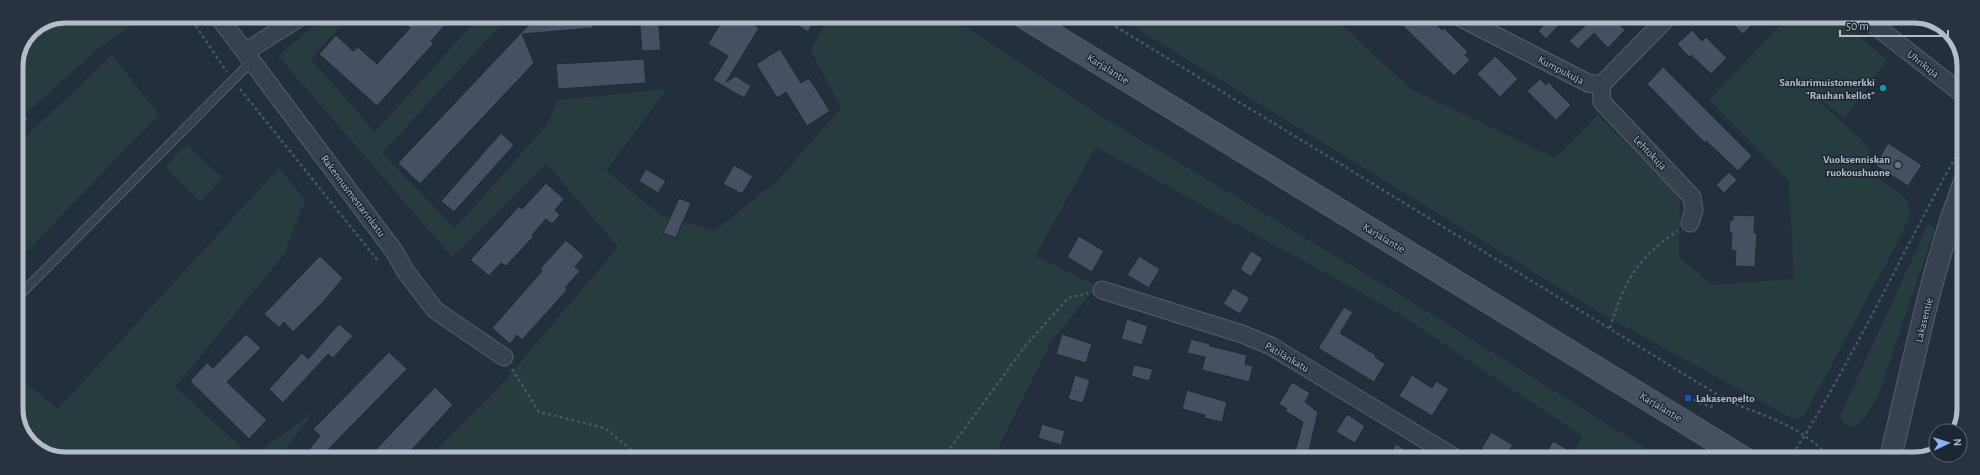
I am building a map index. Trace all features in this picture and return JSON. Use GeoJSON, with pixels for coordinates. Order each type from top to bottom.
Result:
{"type":"FeatureCollection","features":[{"type":"Feature","properties":{"kind":"main road","name":"Karjalantie"},"geometry":{"type":"LineString","coordinates":[[1035,23],[1734,452]]}},
{"type":"Feature","properties":{"kind":"street","name":"Rakennusmestarinkatu"},"geometry":{"type":"LineString","coordinates":[[223,23],[394,251],[406,272],[435,310],[504,357]]}},
{"type":"Feature","properties":{"kind":"street"},"geometry":{"type":"LineString","coordinates":[[248,57],[293,23]]}},
{"type":"Feature","properties":{"kind":"street","name":"Kumpukuja"},"geometry":{"type":"LineString","coordinates":[[1471,23],[1588,83],[1601,85]]}},
{"type":"Feature","properties":{"kind":"street"},"geometry":{"type":"LineString","coordinates":[[1601,85],[1662,23]]}},
{"type":"Feature","properties":{"kind":"street","name":"Uhrikuja"},"geometry":{"type":"LineString","coordinates":[[1872,23],[1957,90]]}},
{"type":"Feature","properties":{"kind":"street","name":"Lehtokuja"},"geometry":{"type":"LineString","coordinates":[[1601,85],[1602,102],[1692,197],[1694,210],[1690,223]]}},
{"type":"Feature","properties":{"kind":"street","name":"Lakasentie"},"geometry":{"type":"LineString","coordinates":[[1892,452],[1940,255],[1957,201]]}},
{"type":"Feature","properties":{"kind":"street","name":"Pätilänkatu"},"geometry":{"type":"LineString","coordinates":[[1102,290],[1242,334],[1271,346],[1445,452]]}},
{"type":"Feature","properties":{"kind":"lane"},"geometry":{"type":"LineString","coordinates":[[23,292],[233,80],[248,57]]}},
{"type":"Feature","properties":{"kind":"path"},"geometry":{"type":"LineString","coordinates":[[194,23],[233,80],[379,262]]}},
{"type":"Feature","properties":{"kind":"path"},"geometry":{"type":"LineString","coordinates":[[1110,23],[1610,328],[1720,397],[1793,428],[1818,444],[1825,452]]}},
{"type":"Feature","properties":{"kind":"path"},"geometry":{"type":"LineString","coordinates":[[23,116],[27,120]]}},
{"type":"Feature","properties":{"kind":"path"},"geometry":{"type":"LineString","coordinates":[[1794,452],[1829,395],[1932,198],[1957,154]]}},
{"type":"Feature","properties":{"kind":"path"},"geometry":{"type":"LineString","coordinates":[[1610,328],[1619,300],[1640,262],[1658,243],[1690,223]]}},
{"type":"Feature","properties":{"kind":"path"},"geometry":{"type":"LineString","coordinates":[[947,452],[1026,345],[1068,298],[1102,290]]}},
{"type":"Feature","properties":{"kind":"path"},"geometry":{"type":"LineString","coordinates":[[504,357],[539,412],[605,428],[634,452]]}},
{"type":"Feature","properties":{"kind":"path"},"geometry":{"type":"LineString","coordinates":[[1688,398],[1711,407],[1720,397]]}},
{"type":"Feature","properties":{"kind":"green space"},"geometry":{"type":"Polygon","coordinates":[[[66,23],[135,23],[99,48],[23,116],[24,58],[26,49],[30,42],[42,30],[49,26],[66,23]]]}},
{"type":"Feature","properties":{"kind":"green space"},"geometry":{"type":"Polygon","coordinates":[[[318,23],[343,23],[311,59],[375,132],[474,23],[503,23],[382,153],[455,228],[547,125],[558,100],[667,89],[606,171],[661,215],[715,231],[778,180],[841,108],[811,50],[825,23],[960,23],[1104,118],[1404,297],[1652,452],[1573,452],[1582,436],[1396,312],[1096,147],[1035,256],[1097,286],[1053,339],[996,452],[433,452],[495,392],[618,247],[546,163],[452,257],[278,56],[318,23]]]}},
{"type":"Feature","properties":{"kind":"green space"},"geometry":{"type":"Polygon","coordinates":[[[1128,23],[1340,23],[1411,89],[1555,158],[1598,115],[1680,197],[1679,257],[1713,285],[1794,279],[1789,181],[1709,100],[1782,23],[1850,23],[1847,27],[1887,60],[1845,118],[1806,89],[1870,148],[1869,172],[1905,197],[1911,213],[1903,232],[1804,416],[1795,420],[1597,311],[1128,23]]]}},
{"type":"Feature","properties":{"kind":"green space"},"geometry":{"type":"Polygon","coordinates":[[[112,55],[159,115],[23,255],[23,139],[112,55]]]}},
{"type":"Feature","properties":{"kind":"green space"},"geometry":{"type":"Polygon","coordinates":[[[187,144],[222,178],[201,202],[165,167],[187,144]]]}},
{"type":"Feature","properties":{"kind":"green space"},"geometry":{"type":"Polygon","coordinates":[[[279,168],[305,200],[285,253],[175,387],[246,452],[66,452],[52,450],[38,441],[30,433],[26,426],[23,412],[23,381],[58,409],[279,168]]]}},
{"type":"Feature","properties":{"kind":"green space"},"geometry":{"type":"Polygon","coordinates":[[[1928,224],[1935,228],[1878,396],[1865,418],[1853,427],[1845,425],[1840,416],[1928,224]]]}},
{"type":"Feature","properties":{"kind":"green space"},"geometry":{"type":"Polygon","coordinates":[[[313,412],[283,452],[259,452],[313,412]]]}},
{"type":"Feature","properties":{"kind":"building"},"geometry":{"type":"Polygon","coordinates":[[[410,23],[447,23],[431,41],[434,43],[377,106],[319,54],[336,35],[353,51],[358,47],[377,64],[410,28],[407,26],[410,23]]]}},
{"type":"Feature","properties":{"kind":"building"},"geometry":{"type":"Polygon","coordinates":[[[530,23],[593,23],[593,28],[522,34],[534,63],[420,184],[398,163],[530,23]]]}},
{"type":"Feature","properties":{"kind":"building"},"geometry":{"type":"Polygon","coordinates":[[[640,23],[659,23],[661,50],[642,51],[640,23]]]}},
{"type":"Feature","properties":{"kind":"building"},"geometry":{"type":"Polygon","coordinates":[[[721,23],[751,23],[759,28],[726,82],[736,76],[751,86],[744,98],[713,80],[728,56],[708,44],[721,23]]]}},
{"type":"Feature","properties":{"kind":"building"},"geometry":{"type":"Polygon","coordinates":[[[793,23],[813,23],[808,32],[793,23]]]}},
{"type":"Feature","properties":{"kind":"building"},"geometry":{"type":"Polygon","coordinates":[[[1400,23],[1435,23],[1442,30],[1444,28],[1468,52],[1465,55],[1470,60],[1454,76],[1400,23]]]}},
{"type":"Feature","properties":{"kind":"building"},"geometry":{"type":"Polygon","coordinates":[[[1545,23],[1557,23],[1559,25],[1546,39],[1538,31],[1545,23]]]}},
{"type":"Feature","properties":{"kind":"building"},"geometry":{"type":"Polygon","coordinates":[[[1588,23],[1618,23],[1625,30],[1608,48],[1594,33],[1578,49],[1569,41],[1588,23]]]}},
{"type":"Feature","properties":{"kind":"building"},"geometry":{"type":"Polygon","coordinates":[[[1732,23],[1754,23],[1743,34],[1732,23]]]}},
{"type":"Feature","properties":{"kind":"building"},"geometry":{"type":"Polygon","coordinates":[[[1692,30],[1702,41],[1706,37],[1727,58],[1711,74],[1691,55],[1689,57],[1677,44],[1692,30]]]}},
{"type":"Feature","properties":{"kind":"building"},"geometry":{"type":"Polygon","coordinates":[[[780,49],[801,83],[809,78],[830,111],[807,126],[786,92],[777,98],[756,64],[780,49]]]}},
{"type":"Feature","properties":{"kind":"building"},"geometry":{"type":"Polygon","coordinates":[[[1495,56],[1518,79],[1500,97],[1477,74],[1495,56]]]}},
{"type":"Feature","properties":{"kind":"building"},"geometry":{"type":"Polygon","coordinates":[[[644,59],[646,83],[558,89],[556,64],[644,59]]]}},
{"type":"Feature","properties":{"kind":"building"},"geometry":{"type":"Polygon","coordinates":[[[1663,67],[1752,156],[1738,171],[1706,141],[1705,143],[1647,84],[1663,67]]]}},
{"type":"Feature","properties":{"kind":"building"},"geometry":{"type":"Polygon","coordinates":[[[1540,79],[1546,85],[1548,82],[1571,105],[1556,120],[1527,91],[1540,79]]]}},
{"type":"Feature","properties":{"kind":"building"},"geometry":{"type":"Polygon","coordinates":[[[501,133],[514,145],[454,212],[441,201],[501,133]]]}},
{"type":"Feature","properties":{"kind":"building","name":"Vuoksenniskan ruokoushuone"},"geometry":{"type":"Polygon","coordinates":[[[1888,143],[1922,165],[1908,186],[1875,165],[1888,143]]]}},
{"type":"Feature","properties":{"kind":"building"},"geometry":{"type":"Polygon","coordinates":[[[734,165],[753,176],[742,194],[723,184],[734,165]]]}},
{"type":"Feature","properties":{"kind":"building"},"geometry":{"type":"Polygon","coordinates":[[[646,169],[666,181],[658,193],[639,181],[646,169]]]}},
{"type":"Feature","properties":{"kind":"building"},"geometry":{"type":"Polygon","coordinates":[[[1729,172],[1737,180],[1724,193],[1716,185],[1729,172]]]}},
{"type":"Feature","properties":{"kind":"building"},"geometry":{"type":"Polygon","coordinates":[[[546,183],[564,199],[555,210],[560,215],[552,224],[546,219],[532,235],[534,236],[506,266],[501,263],[489,276],[470,260],[519,206],[522,209],[546,183]]]}},
{"type":"Feature","properties":{"kind":"building"},"geometry":{"type":"Polygon","coordinates":[[[679,198],[691,203],[676,238],[663,233],[679,198]]]}},
{"type":"Feature","properties":{"kind":"building"},"geometry":{"type":"Polygon","coordinates":[[[1733,215],[1755,216],[1754,233],[1757,233],[1755,267],[1735,266],[1736,251],[1731,250],[1732,233],[1729,233],[1730,220],[1733,220],[1733,215]]]}},
{"type":"Feature","properties":{"kind":"building"},"geometry":{"type":"Polygon","coordinates":[[[1079,236],[1104,251],[1092,272],[1067,257],[1079,236]]]}},
{"type":"Feature","properties":{"kind":"building"},"geometry":{"type":"Polygon","coordinates":[[[566,240],[584,256],[575,267],[580,271],[565,288],[567,290],[522,340],[517,335],[510,344],[492,328],[542,271],[540,269],[566,240]]]}},
{"type":"Feature","properties":{"kind":"building"},"geometry":{"type":"Polygon","coordinates":[[[1251,251],[1263,258],[1251,277],[1240,269],[1251,251]]]}},
{"type":"Feature","properties":{"kind":"building"},"geometry":{"type":"Polygon","coordinates":[[[320,256],[343,278],[324,301],[293,332],[284,322],[279,328],[264,314],[320,256]]]}},
{"type":"Feature","properties":{"kind":"building"},"geometry":{"type":"Polygon","coordinates":[[[1139,256],[1160,269],[1149,288],[1127,275],[1139,256]]]}},
{"type":"Feature","properties":{"kind":"building"},"geometry":{"type":"Polygon","coordinates":[[[1233,288],[1250,298],[1240,314],[1223,304],[1233,288]]]}},
{"type":"Feature","properties":{"kind":"building"},"geometry":{"type":"Polygon","coordinates":[[[1344,307],[1353,312],[1340,333],[1376,355],[1375,357],[1385,364],[1374,382],[1318,348],[1344,307]]]}},
{"type":"Feature","properties":{"kind":"building"},"geometry":{"type":"Polygon","coordinates":[[[1127,319],[1148,326],[1142,345],[1121,339],[1127,319]]]}},
{"type":"Feature","properties":{"kind":"building"},"geometry":{"type":"Polygon","coordinates":[[[339,324],[353,336],[333,358],[328,354],[283,403],[269,389],[302,353],[308,359],[339,324]]]}},
{"type":"Feature","properties":{"kind":"building"},"geometry":{"type":"Polygon","coordinates":[[[246,334],[261,348],[227,382],[267,420],[249,439],[190,381],[207,363],[213,368],[246,334]]]}},
{"type":"Feature","properties":{"kind":"building"},"geometry":{"type":"Polygon","coordinates":[[[1062,334],[1092,344],[1086,363],[1056,354],[1062,334]]]}},
{"type":"Feature","properties":{"kind":"building"},"geometry":{"type":"Polygon","coordinates":[[[1191,339],[1210,344],[1210,346],[1247,355],[1245,364],[1253,366],[1249,382],[1202,370],[1205,357],[1187,353],[1191,339]]]}},
{"type":"Feature","properties":{"kind":"building"},"geometry":{"type":"Polygon","coordinates":[[[389,352],[407,369],[326,452],[307,452],[320,436],[313,429],[389,352]]]}},
{"type":"Feature","properties":{"kind":"building"},"geometry":{"type":"Polygon","coordinates":[[[1134,365],[1153,369],[1149,381],[1131,376],[1134,365]]]}},
{"type":"Feature","properties":{"kind":"building"},"geometry":{"type":"Polygon","coordinates":[[[1075,375],[1090,380],[1083,403],[1068,399],[1075,375]]]}},
{"type":"Feature","properties":{"kind":"building"},"geometry":{"type":"Polygon","coordinates":[[[1412,375],[1432,388],[1436,381],[1449,389],[1432,416],[1399,396],[1412,375]]]}},
{"type":"Feature","properties":{"kind":"building"},"geometry":{"type":"Polygon","coordinates":[[[1292,382],[1310,393],[1305,402],[1318,412],[1309,452],[1295,452],[1303,422],[1285,411],[1287,409],[1279,404],[1292,382]]]}},
{"type":"Feature","properties":{"kind":"building"},"geometry":{"type":"Polygon","coordinates":[[[435,387],[453,405],[410,452],[374,452],[435,387]]]}},
{"type":"Feature","properties":{"kind":"building"},"geometry":{"type":"Polygon","coordinates":[[[1187,390],[1227,402],[1222,422],[1204,418],[1205,415],[1182,409],[1187,390]]]}},
{"type":"Feature","properties":{"kind":"building"},"geometry":{"type":"Polygon","coordinates":[[[1347,414],[1365,426],[1355,443],[1336,432],[1347,414]]]}},
{"type":"Feature","properties":{"kind":"building"},"geometry":{"type":"Polygon","coordinates":[[[1042,424],[1065,431],[1061,445],[1038,438],[1042,424]]]}},
{"type":"Feature","properties":{"kind":"building"},"geometry":{"type":"Polygon","coordinates":[[[1491,432],[1513,445],[1508,452],[1480,451],[1491,432]]]}},
{"type":"Feature","properties":{"kind":"building"},"geometry":{"type":"Polygon","coordinates":[[[1553,441],[1567,449],[1565,452],[1547,452],[1553,441]]]}},
{"type":"Feature","properties":{"kind":"building"},"geometry":{"type":"Polygon","coordinates":[[[1396,444],[1409,452],[1391,452],[1396,444]]]}},
{"type":"Feature","properties":{"kind":"place","name":"Sankarimuistomerkki \"Rauhan kellot\""},"geometry":{"type":"Point","coordinates":[1883,88]}},
{"type":"Feature","properties":{"kind":"place","name":"Vuoksenniskan ruokoushuone"},"geometry":{"type":"Point","coordinates":[1898,165]}},
{"type":"Feature","properties":{"kind":"place","name":"Lakasenpelto"},"geometry":{"type":"Point","coordinates":[1688,398]}}]}
